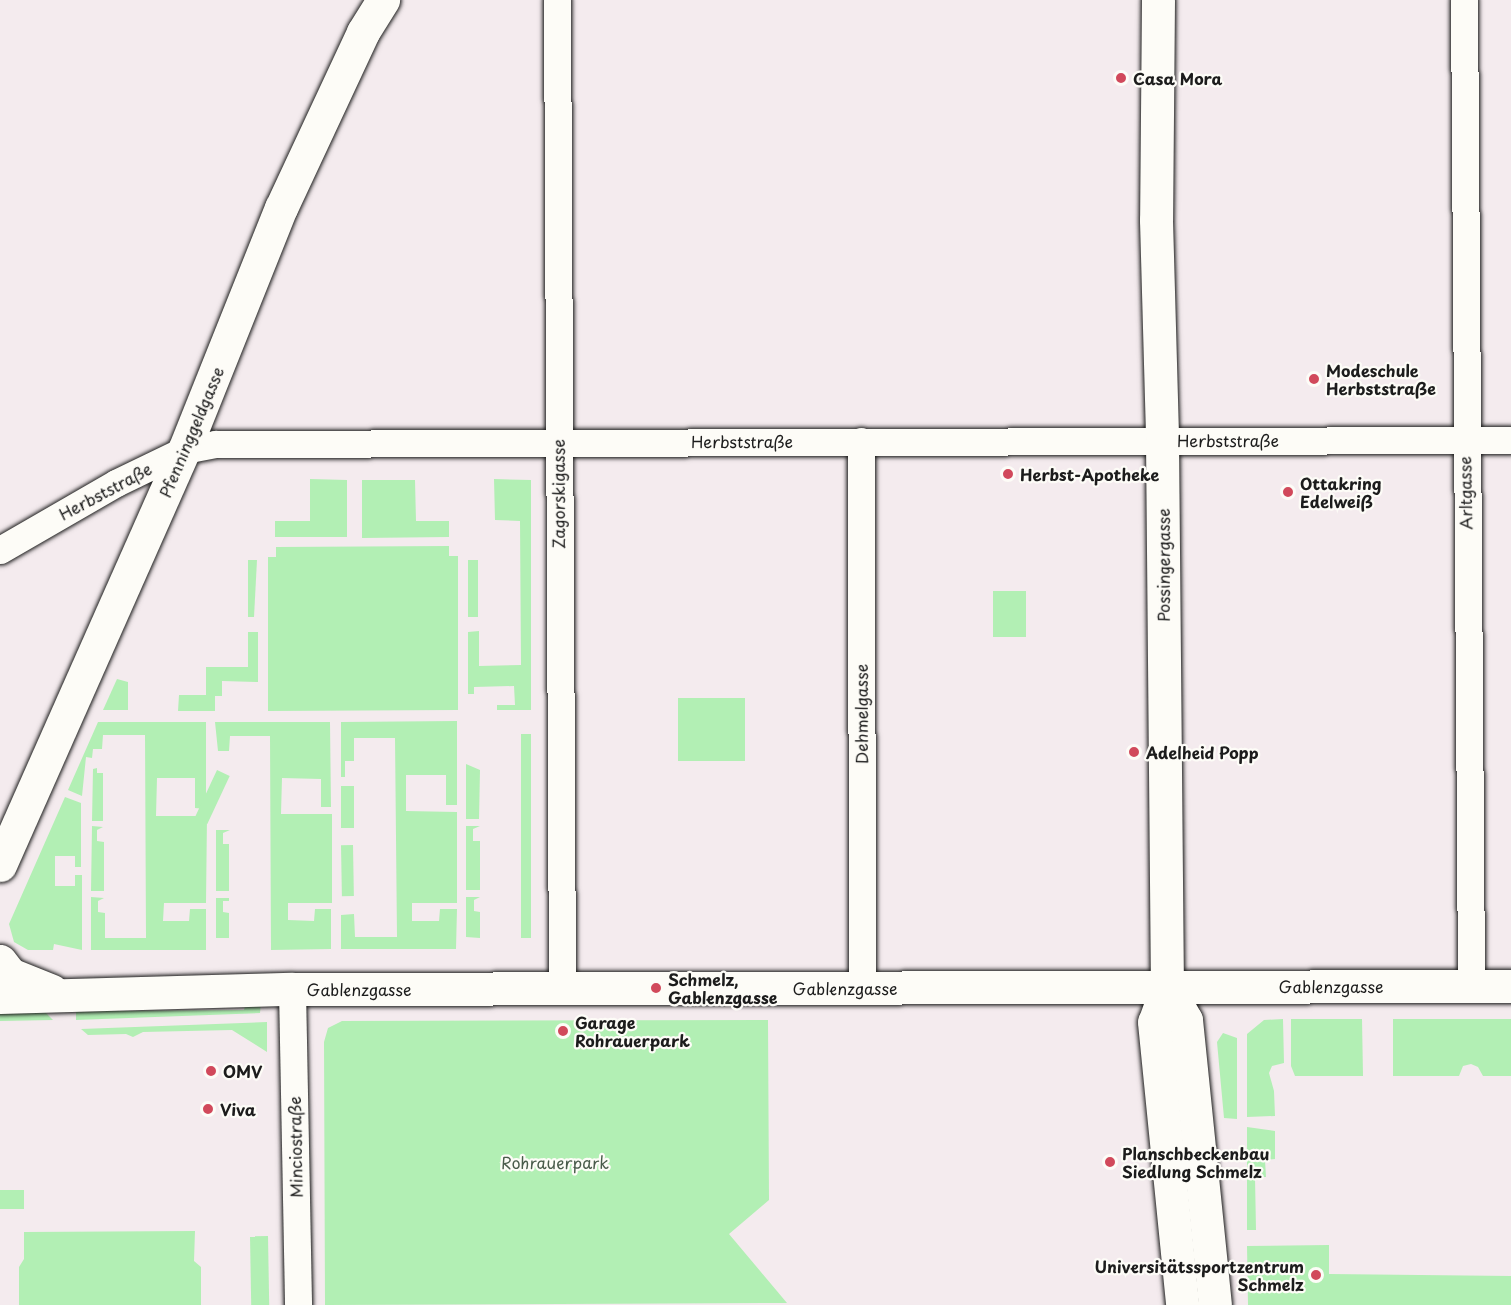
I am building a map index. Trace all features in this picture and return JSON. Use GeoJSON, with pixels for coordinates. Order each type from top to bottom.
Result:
{"type":"FeatureCollection","features":[{"type":"Feature","properties":{"kind":"main road","name":"Pfenninggeldgasse"},"geometry":{"type":"LineString","coordinates":[[0,865],[184,450],[281,208],[363,32],[383,0]]}},
{"type":"Feature","properties":{"kind":"main road","name":"Possingergasse"},"geometry":{"type":"LineString","coordinates":[[1158,0],[1156,220],[1162,440],[1167,987]]}},
{"type":"Feature","properties":{"kind":"main road"},"geometry":{"type":"LineString","coordinates":[[0,961],[10,974],[60,994]]}},
{"type":"Feature","properties":{"kind":"main road","name":"Gablenzgasse"},"geometry":{"type":"LineString","coordinates":[[0,997],[292,989],[1511,986]]}},
{"type":"Feature","properties":{"kind":"main road"},"geometry":{"type":"LineString","coordinates":[[1167,987],[1154,1022],[1180,1299]]}},
{"type":"Feature","properties":{"kind":"main road"},"geometry":{"type":"LineString","coordinates":[[1167,987],[1186,1020],[1215,1305]]}},
{"type":"Feature","properties":{"kind":"street","name":"Zagorskigasse"},"geometry":{"type":"LineString","coordinates":[[557,0],[562,988]]}},
{"type":"Feature","properties":{"kind":"street","name":"Arltgasse"},"geometry":{"type":"LineString","coordinates":[[1464,0],[1465,439],[1471,986]]}},
{"type":"Feature","properties":{"kind":"street","name":"Herbststraße"},"geometry":{"type":"LineString","coordinates":[[0,550],[116,483],[184,450],[215,444],[558,441],[1511,440]]}},
{"type":"Feature","properties":{"kind":"street","name":"Dehmelgasse"},"geometry":{"type":"LineString","coordinates":[[861,441],[862,987]]}},
{"type":"Feature","properties":{"kind":"street","name":"Minciostraße"},"geometry":{"type":"LineString","coordinates":[[292,989],[297,1305]]}},
{"type":"Feature","properties":{"kind":"green space"},"geometry":{"type":"Polygon","coordinates":[[[310,479],[347,480],[347,537],[275,537],[275,521],[310,521],[310,479]]]}},
{"type":"Feature","properties":{"kind":"green space"},"geometry":{"type":"Polygon","coordinates":[[[494,479],[531,480],[531,710],[497,710],[497,705],[515,705],[514,686],[474,687],[474,694],[468,694],[468,632],[479,631],[479,666],[521,665],[520,521],[495,520],[494,479]]]}},
{"type":"Feature","properties":{"kind":"green space"},"geometry":{"type":"Polygon","coordinates":[[[362,480],[415,480],[416,521],[449,521],[449,537],[362,538],[362,480]]]}},
{"type":"Feature","properties":{"kind":"green space"},"geometry":{"type":"Polygon","coordinates":[[[449,546],[449,556],[458,556],[458,710],[268,711],[268,557],[276,557],[276,547],[449,546]]]}},
{"type":"Feature","properties":{"kind":"green space"},"geometry":{"type":"Polygon","coordinates":[[[248,560],[257,560],[254,617],[248,617],[248,560]]]}},
{"type":"Feature","properties":{"kind":"green space"},"geometry":{"type":"Polygon","coordinates":[[[468,560],[478,560],[478,617],[468,617],[468,560]]]}},
{"type":"Feature","properties":{"kind":"green space"},"geometry":{"type":"Polygon","coordinates":[[[993,591],[1026,591],[1026,637],[993,637],[993,591]]]}},
{"type":"Feature","properties":{"kind":"green space"},"geometry":{"type":"Polygon","coordinates":[[[248,632],[258,632],[258,682],[222,681],[222,696],[215,696],[215,711],[178,711],[179,695],[206,695],[206,667],[248,667],[248,632]]]}},
{"type":"Feature","properties":{"kind":"green space"},"geometry":{"type":"Polygon","coordinates":[[[117,679],[128,682],[128,710],[103,710],[117,679]]]}},
{"type":"Feature","properties":{"kind":"green space"},"geometry":{"type":"Polygon","coordinates":[[[678,698],[745,698],[745,761],[678,761],[678,698]]]}},
{"type":"Feature","properties":{"kind":"green space"},"geometry":{"type":"Polygon","coordinates":[[[457,721],[457,805],[446,805],[446,775],[406,775],[406,811],[457,812],[457,903],[412,903],[412,921],[439,921],[440,909],[457,909],[456,949],[341,949],[341,915],[354,914],[355,937],[397,937],[395,738],[354,738],[354,761],[345,761],[345,777],[341,777],[341,722],[457,721]]]}},
{"type":"Feature","properties":{"kind":"green space"},"geometry":{"type":"Polygon","coordinates":[[[98,722],[206,722],[206,809],[195,808],[195,778],[157,778],[156,816],[207,816],[206,903],[164,903],[163,921],[189,921],[190,909],[206,909],[206,950],[91,950],[91,897],[104,898],[98,901],[98,912],[105,913],[105,938],[146,938],[145,735],[103,735],[102,749],[93,749],[92,758],[86,757],[82,796],[68,790],[98,722]]]}},
{"type":"Feature","properties":{"kind":"green space"},"geometry":{"type":"Polygon","coordinates":[[[215,722],[330,722],[331,807],[321,807],[321,779],[282,778],[281,814],[332,814],[332,903],[288,903],[288,920],[314,921],[315,909],[331,909],[331,949],[271,950],[270,736],[230,736],[229,751],[218,751],[215,722]]]}},
{"type":"Feature","properties":{"kind":"green space"},"geometry":{"type":"Polygon","coordinates":[[[521,734],[531,734],[531,938],[521,938],[521,734]]]}},
{"type":"Feature","properties":{"kind":"green space"},"geometry":{"type":"Polygon","coordinates":[[[466,764],[480,770],[479,819],[466,819],[466,764]]]}},
{"type":"Feature","properties":{"kind":"green space"},"geometry":{"type":"Polygon","coordinates":[[[97,768],[97,773],[103,773],[103,821],[92,821],[93,769],[97,768]]]}},
{"type":"Feature","properties":{"kind":"green space"},"geometry":{"type":"Polygon","coordinates":[[[217,770],[230,776],[207,824],[195,818],[217,770]]]}},
{"type":"Feature","properties":{"kind":"green space"},"geometry":{"type":"Polygon","coordinates":[[[341,786],[354,786],[354,828],[341,828],[341,786]]]}},
{"type":"Feature","properties":{"kind":"green space"},"geometry":{"type":"Polygon","coordinates":[[[65,797],[81,803],[81,867],[75,867],[75,856],[55,856],[55,886],[75,886],[75,875],[82,875],[82,950],[54,944],[53,950],[28,950],[14,942],[9,924],[65,797]]]}},
{"type":"Feature","properties":{"kind":"green space"},"geometry":{"type":"Polygon","coordinates":[[[92,826],[103,827],[97,830],[97,841],[104,842],[104,891],[91,891],[92,826]]]}},
{"type":"Feature","properties":{"kind":"green space"},"geometry":{"type":"Polygon","coordinates":[[[466,826],[480,826],[473,829],[473,841],[480,841],[480,890],[466,890],[466,826]]]}},
{"type":"Feature","properties":{"kind":"green space"},"geometry":{"type":"Polygon","coordinates":[[[216,830],[230,830],[223,833],[223,844],[229,844],[229,891],[216,891],[216,830]]]}},
{"type":"Feature","properties":{"kind":"green space"},"geometry":{"type":"Polygon","coordinates":[[[341,845],[353,845],[354,896],[342,896],[341,845]]]}},
{"type":"Feature","properties":{"kind":"green space"},"geometry":{"type":"Polygon","coordinates":[[[466,897],[480,897],[474,900],[474,911],[480,912],[480,938],[466,937],[466,897]]]}},
{"type":"Feature","properties":{"kind":"green space"},"geometry":{"type":"Polygon","coordinates":[[[216,898],[229,898],[229,901],[223,901],[223,912],[229,913],[229,938],[216,938],[216,898]]]}},
{"type":"Feature","properties":{"kind":"green space"},"geometry":{"type":"Polygon","coordinates":[[[246,1002],[261,1002],[260,1013],[76,1020],[76,1011],[91,1004],[94,1011],[244,1010],[246,1002]]]}},
{"type":"Feature","properties":{"kind":"green space"},"geometry":{"type":"Polygon","coordinates":[[[0,1009],[42,1009],[53,1020],[0,1021],[0,1009]]]}},
{"type":"Feature","properties":{"kind":"green space"},"geometry":{"type":"Polygon","coordinates":[[[1283,1019],[1284,1063],[1272,1066],[1269,1073],[1274,1091],[1275,1116],[1247,1117],[1247,1034],[1264,1020],[1283,1019]]]}},
{"type":"Feature","properties":{"kind":"green space"},"geometry":{"type":"Polygon","coordinates":[[[1291,1019],[1362,1019],[1363,1076],[1295,1076],[1291,1066],[1291,1019]]]}},
{"type":"Feature","properties":{"kind":"green space"},"geometry":{"type":"Polygon","coordinates":[[[1393,1019],[1511,1019],[1511,1076],[1483,1076],[1478,1067],[1471,1064],[1463,1066],[1459,1076],[1393,1076],[1393,1019]]]}},
{"type":"Feature","properties":{"kind":"green space","name":"Rohrauerpark"},"geometry":{"type":"Polygon","coordinates":[[[768,1020],[769,1200],[729,1234],[787,1303],[325,1305],[324,1042],[328,1028],[342,1021],[768,1020]]]}},
{"type":"Feature","properties":{"kind":"green space"},"geometry":{"type":"Polygon","coordinates":[[[267,1022],[267,1052],[232,1030],[143,1032],[133,1037],[126,1034],[88,1035],[81,1029],[267,1022]]]}},
{"type":"Feature","properties":{"kind":"green space"},"geometry":{"type":"Polygon","coordinates":[[[1223,1033],[1237,1038],[1237,1119],[1224,1118],[1217,1042],[1223,1033]]]}},
{"type":"Feature","properties":{"kind":"green space"},"geometry":{"type":"Polygon","coordinates":[[[1247,1127],[1275,1131],[1275,1159],[1265,1160],[1266,1177],[1255,1177],[1256,1230],[1247,1230],[1247,1127]]]}},
{"type":"Feature","properties":{"kind":"green space"},"geometry":{"type":"Polygon","coordinates":[[[0,1190],[24,1190],[24,1209],[0,1209],[0,1190]]]}},
{"type":"Feature","properties":{"kind":"green space"},"geometry":{"type":"Polygon","coordinates":[[[195,1231],[194,1261],[201,1267],[201,1305],[19,1305],[19,1267],[24,1259],[24,1232],[195,1231]]]}},
{"type":"Feature","properties":{"kind":"green space"},"geometry":{"type":"Polygon","coordinates":[[[250,1236],[268,1236],[269,1305],[251,1305],[250,1236]]]}},
{"type":"Feature","properties":{"kind":"green space","name":"Universitätssportzentrum Schmelz"},"geometry":{"type":"Polygon","coordinates":[[[1329,1245],[1329,1274],[1511,1276],[1511,1305],[1248,1305],[1247,1246],[1329,1245]]]}},
{"type":"Feature","properties":{"kind":"place","name":"Casa Mora"},"geometry":{"type":"Point","coordinates":[1121,78]}},
{"type":"Feature","properties":{"kind":"place","name":"Modeschule Herbststraße"},"geometry":{"type":"Point","coordinates":[1314,379]}},
{"type":"Feature","properties":{"kind":"place","name":"Herbst-Apotheke"},"geometry":{"type":"Point","coordinates":[1008,474]}},
{"type":"Feature","properties":{"kind":"place","name":"Ottakring Edelweiß"},"geometry":{"type":"Point","coordinates":[1288,492]}},
{"type":"Feature","properties":{"kind":"place","name":"Adelheid Popp"},"geometry":{"type":"Point","coordinates":[1134,752]}},
{"type":"Feature","properties":{"kind":"place","name":"Schmelz, Gablenzgasse"},"geometry":{"type":"Point","coordinates":[656,988]}},
{"type":"Feature","properties":{"kind":"place","name":"Garage Rohrauerpark"},"geometry":{"type":"Point","coordinates":[563,1031]}},
{"type":"Feature","properties":{"kind":"place","name":"OMV"},"geometry":{"type":"Point","coordinates":[211,1071]}},
{"type":"Feature","properties":{"kind":"place","name":"Viva"},"geometry":{"type":"Point","coordinates":[208,1109]}},
{"type":"Feature","properties":{"kind":"place","name":"Planschbeckenbau Siedlung Schmelz"},"geometry":{"type":"Point","coordinates":[1110,1162]}},
{"type":"Feature","properties":{"kind":"place","name":"Universitätssportzentrum Schmelz"},"geometry":{"type":"Point","coordinates":[1316,1275]}}]}
